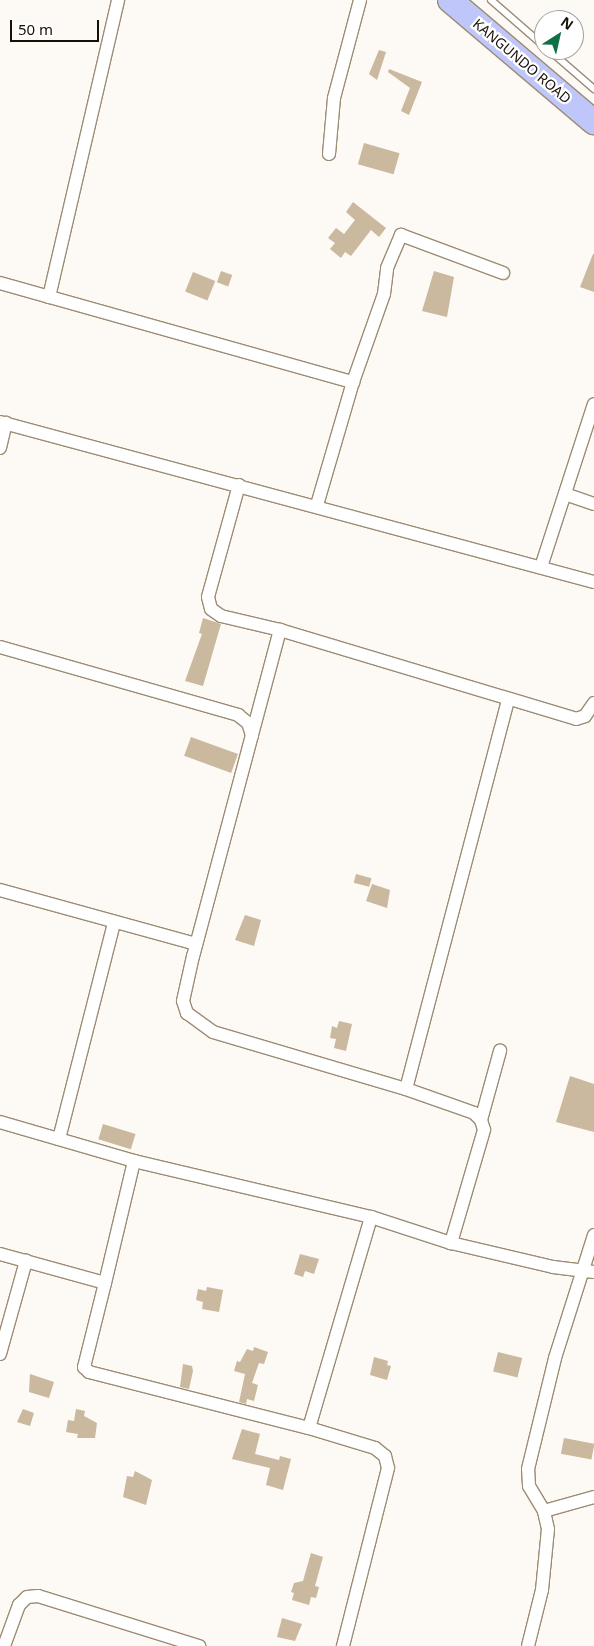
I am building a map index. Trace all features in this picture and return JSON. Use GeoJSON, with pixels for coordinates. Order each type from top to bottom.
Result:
{"type":"FeatureCollection","features":[{"type":"Feature","properties":{"kind":"highway","name":"KANGUNDO ROAD"},"geometry":{"type":"LineString","coordinates":[[450,0],[594,122]]}},
{"type":"Feature","properties":{"kind":"street"},"geometry":{"type":"LineString","coordinates":[[49,297],[118,0]]}},
{"type":"Feature","properties":{"kind":"street"},"geometry":{"type":"LineString","coordinates":[[329,154],[334,98],[360,0]]}},
{"type":"Feature","properties":{"kind":"street"},"geometry":{"type":"LineString","coordinates":[[317,505],[354,382],[384,294],[387,268],[401,235],[503,273]]}},
{"type":"Feature","properties":{"kind":"street"},"geometry":{"type":"LineString","coordinates":[[0,283],[354,382]]}},
{"type":"Feature","properties":{"kind":"street"},"geometry":{"type":"LineString","coordinates":[[541,567],[594,404]]}},
{"type":"Feature","properties":{"kind":"street"},"geometry":{"type":"LineString","coordinates":[[0,448],[3,422],[317,505],[594,582]]}},
{"type":"Feature","properties":{"kind":"street"},"geometry":{"type":"LineString","coordinates":[[239,484],[208,597],[211,609],[221,616],[280,630],[576,719],[585,716],[594,704]]}},
{"type":"Feature","properties":{"kind":"street"},"geometry":{"type":"LineString","coordinates":[[565,494],[594,504]]}},
{"type":"Feature","properties":{"kind":"street"},"geometry":{"type":"LineString","coordinates":[[280,630],[196,944],[183,1001],[187,1013],[196,1023],[213,1032],[406,1089],[474,1113],[481,1120],[484,1130],[451,1243]]}},
{"type":"Feature","properties":{"kind":"street"},"geometry":{"type":"LineString","coordinates":[[0,646],[238,715],[248,723],[252,735]]}},
{"type":"Feature","properties":{"kind":"street"},"geometry":{"type":"LineString","coordinates":[[406,1089],[508,699]]}},
{"type":"Feature","properties":{"kind":"street"},"geometry":{"type":"LineString","coordinates":[[0,890],[114,923],[196,944]]}},
{"type":"Feature","properties":{"kind":"street"},"geometry":{"type":"LineString","coordinates":[[59,1139],[114,923]]}},
{"type":"Feature","properties":{"kind":"street"},"geometry":{"type":"LineString","coordinates":[[481,1120],[500,1051]]}},
{"type":"Feature","properties":{"kind":"street"},"geometry":{"type":"LineString","coordinates":[[0,1122],[134,1161],[371,1217],[451,1243],[553,1267],[589,1271]]}},
{"type":"Feature","properties":{"kind":"street"},"geometry":{"type":"LineString","coordinates":[[134,1161],[86,1370],[309,1428],[375,1448],[385,1456],[388,1468],[344,1646]]}},
{"type":"Feature","properties":{"kind":"street"},"geometry":{"type":"LineString","coordinates":[[309,1428],[371,1217]]}},
{"type":"Feature","properties":{"kind":"street"},"geometry":{"type":"LineString","coordinates":[[528,1646],[547,1554],[548,1529],[544,1511],[529,1486],[528,1469],[555,1358],[589,1271],[594,1236]]}},
{"type":"Feature","properties":{"kind":"street"},"geometry":{"type":"LineString","coordinates":[[0,1254],[105,1283]]}},
{"type":"Feature","properties":{"kind":"street"},"geometry":{"type":"LineString","coordinates":[[0,1354],[26,1261]]}},
{"type":"Feature","properties":{"kind":"street"},"geometry":{"type":"LineString","coordinates":[[544,1511],[594,1497]]}},
{"type":"Feature","properties":{"kind":"street"},"geometry":{"type":"LineString","coordinates":[[4,1646],[19,1605],[27,1597],[38,1596],[199,1646]]}},
{"type":"Feature","properties":{"kind":"lane"},"geometry":{"type":"LineString","coordinates":[[491,0],[534,37]]}},
{"type":"Feature","properties":{"kind":"lane"},"geometry":{"type":"LineString","coordinates":[[561,60],[594,89]]}},
{"type":"Feature","properties":{"kind":"building"},"geometry":{"type":"Polygon","coordinates":[[[379,50],[386,52],[377,80],[369,74],[379,50]]]}},
{"type":"Feature","properties":{"kind":"building"},"geometry":{"type":"Polygon","coordinates":[[[389,69],[422,82],[409,115],[401,111],[410,88],[388,72],[389,69]]]}},
{"type":"Feature","properties":{"kind":"building"},"geometry":{"type":"Polygon","coordinates":[[[364,143],[400,153],[394,174],[358,164],[364,143]]]}},
{"type":"Feature","properties":{"kind":"building"},"geometry":{"type":"Polygon","coordinates":[[[353,202],[386,228],[379,237],[371,230],[351,256],[345,252],[341,258],[330,249],[335,243],[328,238],[336,228],[344,234],[355,220],[346,212],[353,202]]]}},
{"type":"Feature","properties":{"kind":"building"},"geometry":{"type":"Polygon","coordinates":[[[594,254],[594,292],[580,287],[594,254]]]}},
{"type":"Feature","properties":{"kind":"building"},"geometry":{"type":"Polygon","coordinates":[[[221,271],[232,275],[228,286],[217,282],[221,271]]]}},
{"type":"Feature","properties":{"kind":"building"},"geometry":{"type":"Polygon","coordinates":[[[434,271],[454,277],[447,317],[422,311],[434,271]]]}},
{"type":"Feature","properties":{"kind":"building"},"geometry":{"type":"Polygon","coordinates":[[[193,272],[215,281],[207,300],[185,291],[193,272]]]}},
{"type":"Feature","properties":{"kind":"building"},"geometry":{"type":"Polygon","coordinates":[[[203,618],[221,624],[203,686],[185,681],[202,634],[199,633],[203,618]]]}},
{"type":"Feature","properties":{"kind":"building"},"geometry":{"type":"Polygon","coordinates":[[[191,737],[238,754],[231,773],[184,756],[191,737]]]}},
{"type":"Feature","properties":{"kind":"building"},"geometry":{"type":"Polygon","coordinates":[[[356,874],[371,878],[369,887],[354,883],[356,874]]]}},
{"type":"Feature","properties":{"kind":"building"},"geometry":{"type":"Polygon","coordinates":[[[372,884],[390,890],[387,908],[366,901],[372,884]]]}},
{"type":"Feature","properties":{"kind":"building"},"geometry":{"type":"Polygon","coordinates":[[[245,915],[261,920],[254,946],[235,940],[245,915]]]}},
{"type":"Feature","properties":{"kind":"building"},"geometry":{"type":"Polygon","coordinates":[[[339,1021],[352,1024],[346,1051],[334,1048],[336,1039],[330,1038],[332,1026],[337,1028],[339,1021]]]}},
{"type":"Feature","properties":{"kind":"building"},"geometry":{"type":"Polygon","coordinates":[[[570,1076],[594,1084],[594,1132],[556,1122],[570,1076]]]}},
{"type":"Feature","properties":{"kind":"building"},"geometry":{"type":"Polygon","coordinates":[[[103,1124],[136,1134],[131,1149],[98,1139],[103,1124]]]}},
{"type":"Feature","properties":{"kind":"building"},"geometry":{"type":"Polygon","coordinates":[[[300,1254],[319,1259],[314,1274],[305,1271],[303,1277],[294,1274],[300,1254]]]}},
{"type":"Feature","properties":{"kind":"building"},"geometry":{"type":"Polygon","coordinates":[[[207,1287],[223,1290],[219,1312],[202,1309],[203,1302],[196,1300],[198,1289],[206,1291],[207,1287]]]}},
{"type":"Feature","properties":{"kind":"building"},"geometry":{"type":"Polygon","coordinates":[[[254,1347],[268,1352],[264,1364],[259,1363],[252,1383],[258,1385],[254,1401],[247,1399],[246,1404],[239,1402],[245,1374],[234,1371],[237,1361],[240,1362],[247,1349],[253,1351],[254,1347]]]}},
{"type":"Feature","properties":{"kind":"building"},"geometry":{"type":"Polygon","coordinates":[[[498,1352],[522,1358],[517,1377],[493,1371],[498,1352]]]}},
{"type":"Feature","properties":{"kind":"building"},"geometry":{"type":"Polygon","coordinates":[[[374,1357],[388,1361],[387,1365],[391,1366],[387,1380],[370,1375],[374,1357]]]}},
{"type":"Feature","properties":{"kind":"building"},"geometry":{"type":"Polygon","coordinates":[[[183,1364],[192,1366],[193,1371],[189,1389],[180,1387],[183,1364]]]}},
{"type":"Feature","properties":{"kind":"building"},"geometry":{"type":"Polygon","coordinates":[[[30,1374],[54,1382],[49,1398],[29,1392],[30,1374]]]}},
{"type":"Feature","properties":{"kind":"building"},"geometry":{"type":"Polygon","coordinates":[[[23,1409],[34,1413],[30,1426],[17,1422],[23,1409]]]}},
{"type":"Feature","properties":{"kind":"building"},"geometry":{"type":"Polygon","coordinates":[[[76,1409],[85,1411],[84,1416],[97,1423],[95,1438],[77,1438],[78,1434],[66,1432],[68,1420],[74,1421],[76,1409]]]}},
{"type":"Feature","properties":{"kind":"building"},"geometry":{"type":"Polygon","coordinates":[[[242,1429],[260,1434],[255,1454],[279,1460],[280,1456],[291,1459],[283,1490],[266,1485],[270,1468],[232,1459],[242,1429]]]}},
{"type":"Feature","properties":{"kind":"building"},"geometry":{"type":"Polygon","coordinates":[[[564,1438],[594,1444],[591,1460],[561,1454],[564,1438]]]}},
{"type":"Feature","properties":{"kind":"building"},"geometry":{"type":"Polygon","coordinates":[[[135,1471],[152,1480],[146,1505],[123,1497],[127,1476],[133,1477],[135,1471]]]}},
{"type":"Feature","properties":{"kind":"building"},"geometry":{"type":"Polygon","coordinates":[[[311,1553],[323,1557],[315,1586],[319,1587],[316,1598],[311,1597],[309,1605],[292,1600],[294,1593],[291,1592],[294,1583],[303,1581],[311,1553]]]}},
{"type":"Feature","properties":{"kind":"building"},"geometry":{"type":"Polygon","coordinates":[[[282,1618],[302,1624],[295,1641],[277,1637],[282,1618]]]}}]}
